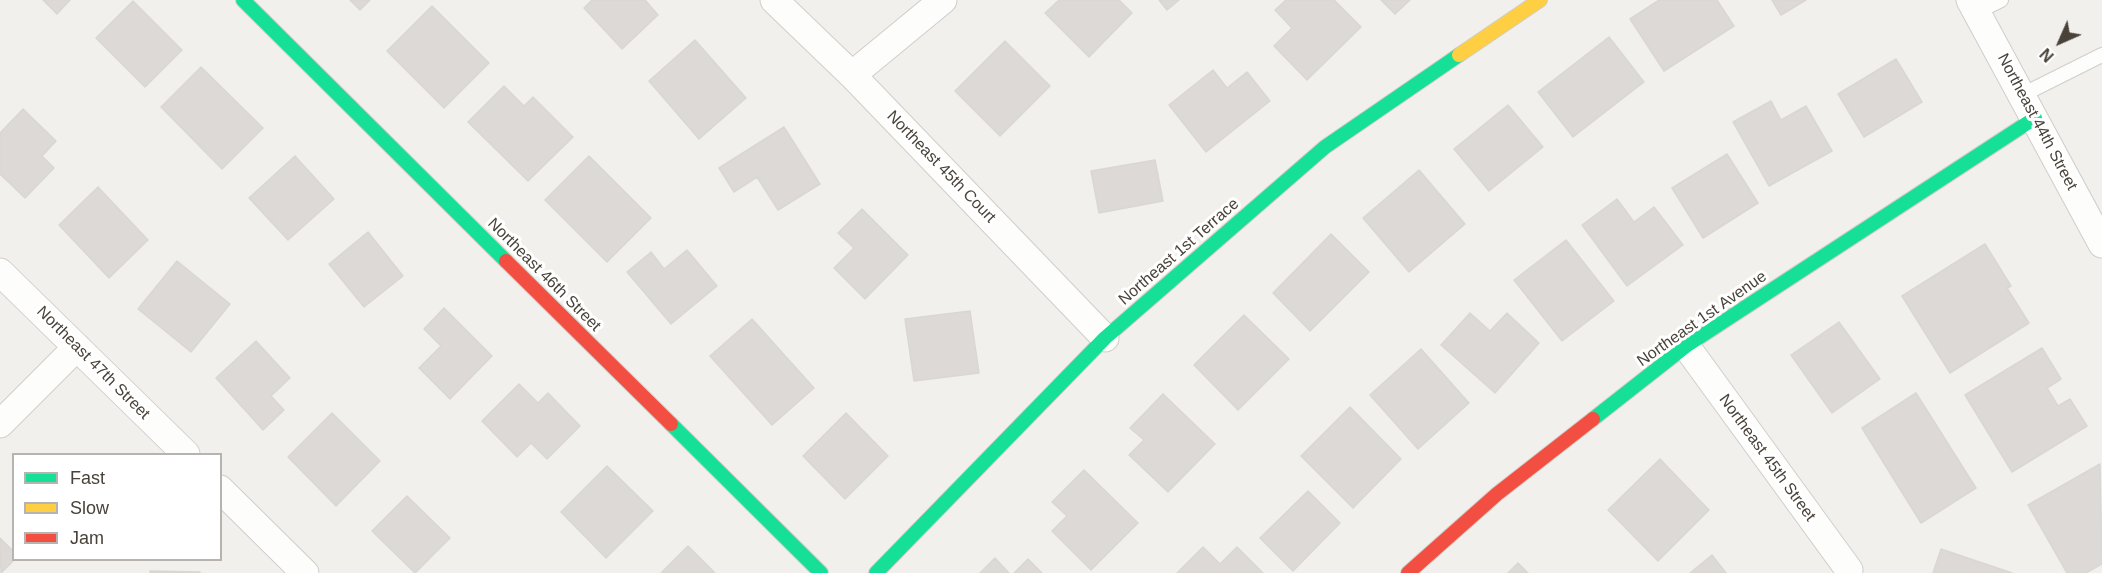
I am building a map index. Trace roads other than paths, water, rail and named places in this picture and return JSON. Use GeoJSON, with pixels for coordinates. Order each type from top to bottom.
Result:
{"type":"FeatureCollection","features":[{"type":"Feature","properties":{"kind":"street","name":"Northeast 46th Street"},"geometry":{"type":"LineString","coordinates":[[243,0],[821,573]]}},
{"type":"Feature","properties":{"kind":"street","name":"Northeast 45th Court"},"geometry":{"type":"LineString","coordinates":[[774,0],[852,75],[1105,338]]}},
{"type":"Feature","properties":{"kind":"street"},"geometry":{"type":"LineString","coordinates":[[852,75],[943,0]]}},
{"type":"Feature","properties":{"kind":"street","name":"Northeast 1st Terrace"},"geometry":{"type":"LineString","coordinates":[[876,573],[1105,338],[1325,147],[1540,0]]}},
{"type":"Feature","properties":{"kind":"street","name":"Northeast 44th Street"},"geometry":{"type":"LineString","coordinates":[[1974,6],[2102,244]]}},
{"type":"Feature","properties":{"kind":"street","name":"Northeast 1st Avenue"},"geometry":{"type":"LineString","coordinates":[[1408,573],[1497,494],[1686,346],[2035,118]]}},
{"type":"Feature","properties":{"kind":"street","name":"Northeast 47th Street"},"geometry":{"type":"LineString","coordinates":[[0,272],[185,453]]}},
{"type":"Feature","properties":{"kind":"street","name":"Northeast 45th Street"},"geometry":{"type":"LineString","coordinates":[[1686,346],[1849,570]]}},
{"type":"Feature","properties":{"kind":"street"},"geometry":{"type":"LineString","coordinates":[[0,424],[77,347]]}},
{"type":"Feature","properties":{"kind":"street"},"geometry":{"type":"LineString","coordinates":[[222,491],[305,573]]}},
{"type":"Feature","properties":{"kind":"lane"},"geometry":{"type":"LineString","coordinates":[[1974,6],[2001,0]]}},
{"type":"Feature","properties":{"kind":"lane"},"geometry":{"type":"LineString","coordinates":[[2022,95],[2102,55]]}}]}
